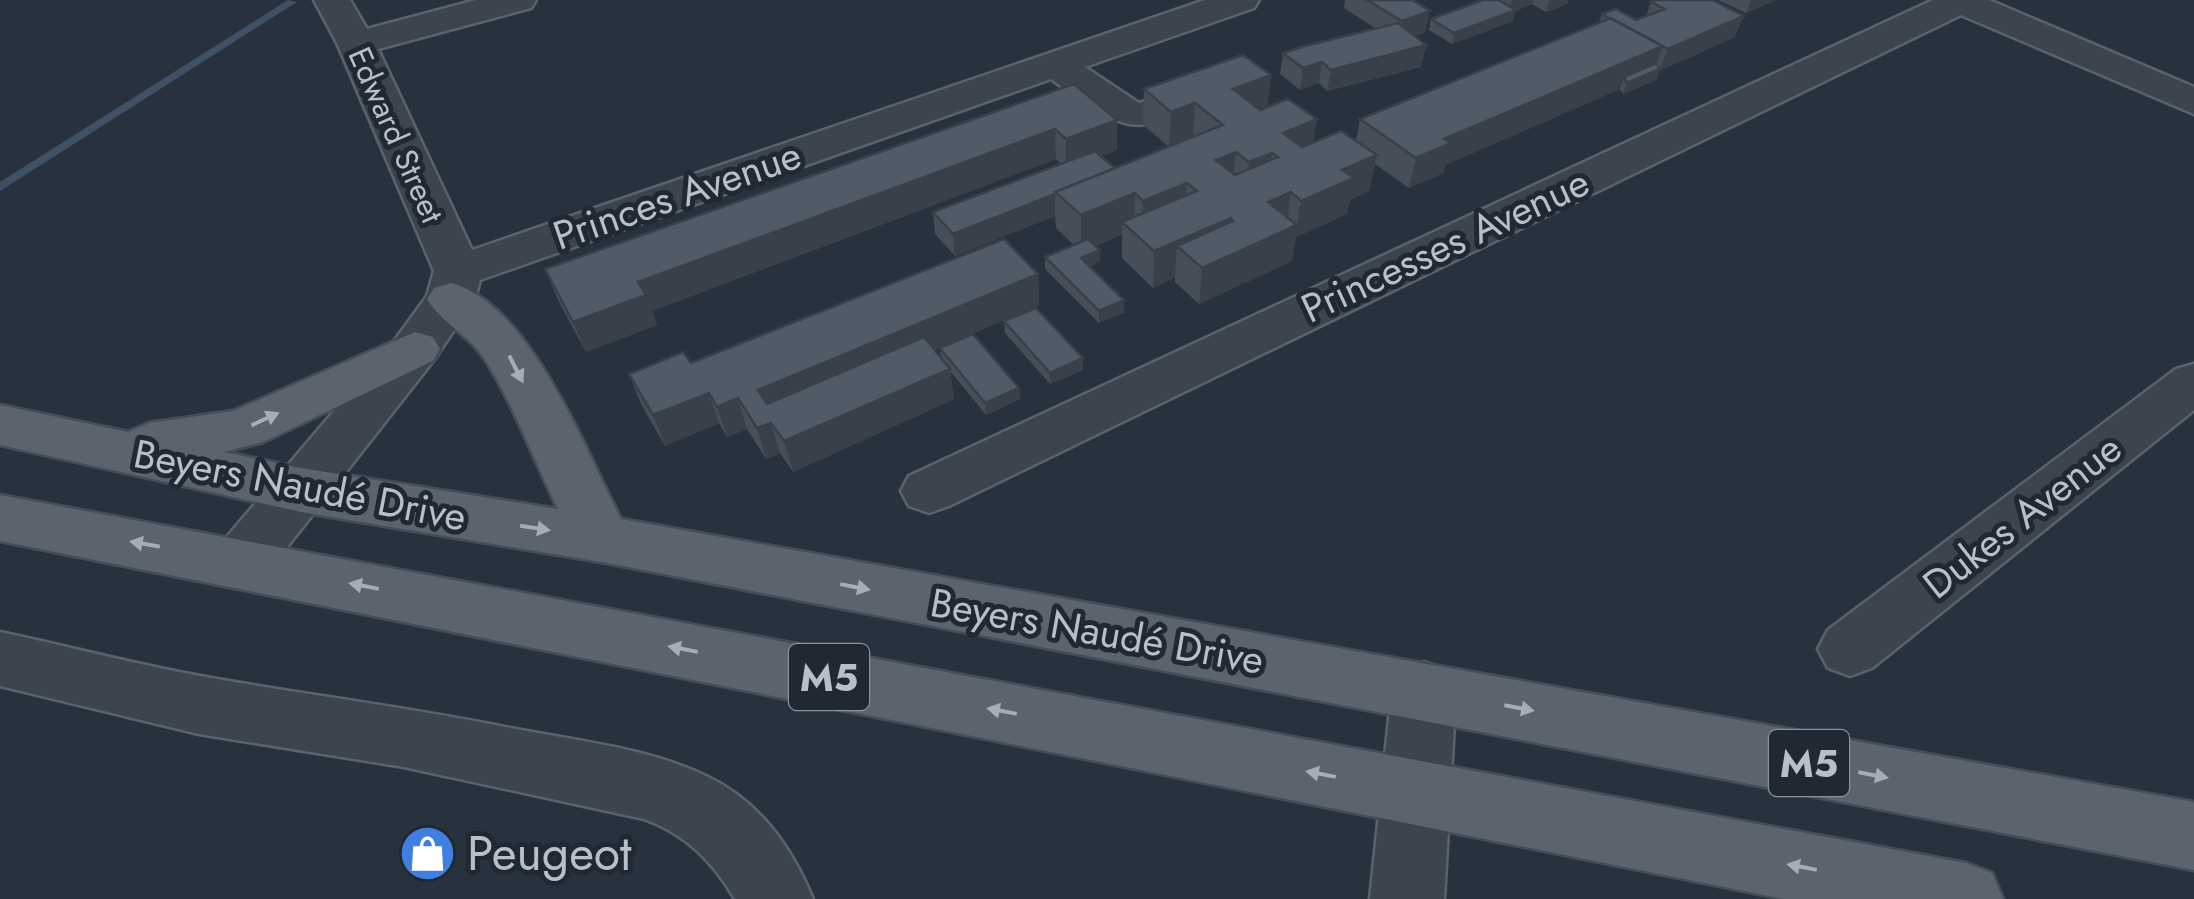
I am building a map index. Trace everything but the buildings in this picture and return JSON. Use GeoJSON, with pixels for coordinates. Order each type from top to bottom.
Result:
{"type":"FeatureCollection","features":[{"type":"Feature","properties":{"kind":"main road"},"geometry":{"type":"LineString","coordinates":[[454,285],[510,357],[602,539]]}},
{"type":"Feature","properties":{"kind":"main road"},"geometry":{"type":"LineString","coordinates":[[101,446],[188,440],[244,428],[415,349]]}},
{"type":"Feature","properties":{"kind":"main road","name":"Beyers Naudé Drive"},"geometry":{"type":"LineString","coordinates":[[0,426],[301,490],[602,539],[2194,836]]}},
{"type":"Feature","properties":{"kind":"main road","name":"M5"},"geometry":{"type":"LineString","coordinates":[[0,518],[1966,899]]}},
{"type":"Feature","properties":{"kind":"street","name":"Edward Street"},"geometry":{"type":"LineString","coordinates":[[332,0],[356,44],[454,285]]}},
{"type":"Feature","properties":{"kind":"street"},"geometry":{"type":"LineString","coordinates":[[356,44],[518,0]]}},
{"type":"Feature","properties":{"kind":"street","name":"Princes Avenue"},"geometry":{"type":"LineString","coordinates":[[454,285],[1241,0]]}},
{"type":"Feature","properties":{"kind":"street"},"geometry":{"type":"LineString","coordinates":[[1961,0],[2194,102]]}},
{"type":"Feature","properties":{"kind":"street","name":"Princesses Avenue"},"geometry":{"type":"LineString","coordinates":[[929,492],[1961,0]]}},
{"type":"Feature","properties":{"kind":"street"},"geometry":{"type":"LineString","coordinates":[[1056,64],[1122,111],[1139,116],[1226,88]]}},
{"type":"Feature","properties":{"kind":"street"},"geometry":{"type":"LineString","coordinates":[[240,562],[415,349],[454,285]]}},
{"type":"Feature","properties":{"kind":"street","name":"Dukes Avenue"},"geometry":{"type":"LineString","coordinates":[[1850,649],[2194,382]]}},
{"type":"Feature","properties":{"kind":"street"},"geometry":{"type":"LineString","coordinates":[[0,660],[199,705],[404,737],[684,800],[740,841],[776,899]]}},
{"type":"Feature","properties":{"kind":"street"},"geometry":{"type":"LineString","coordinates":[[1408,899],[1424,690]]}},
{"type":"Feature","properties":{"kind":"waterway"},"geometry":{"type":"LineString","coordinates":[[0,187],[292,2]]}},
{"type":"Feature","properties":{"kind":"place","name":"Peugeot"},"geometry":{"type":"Point","coordinates":[428,853]}}]}
